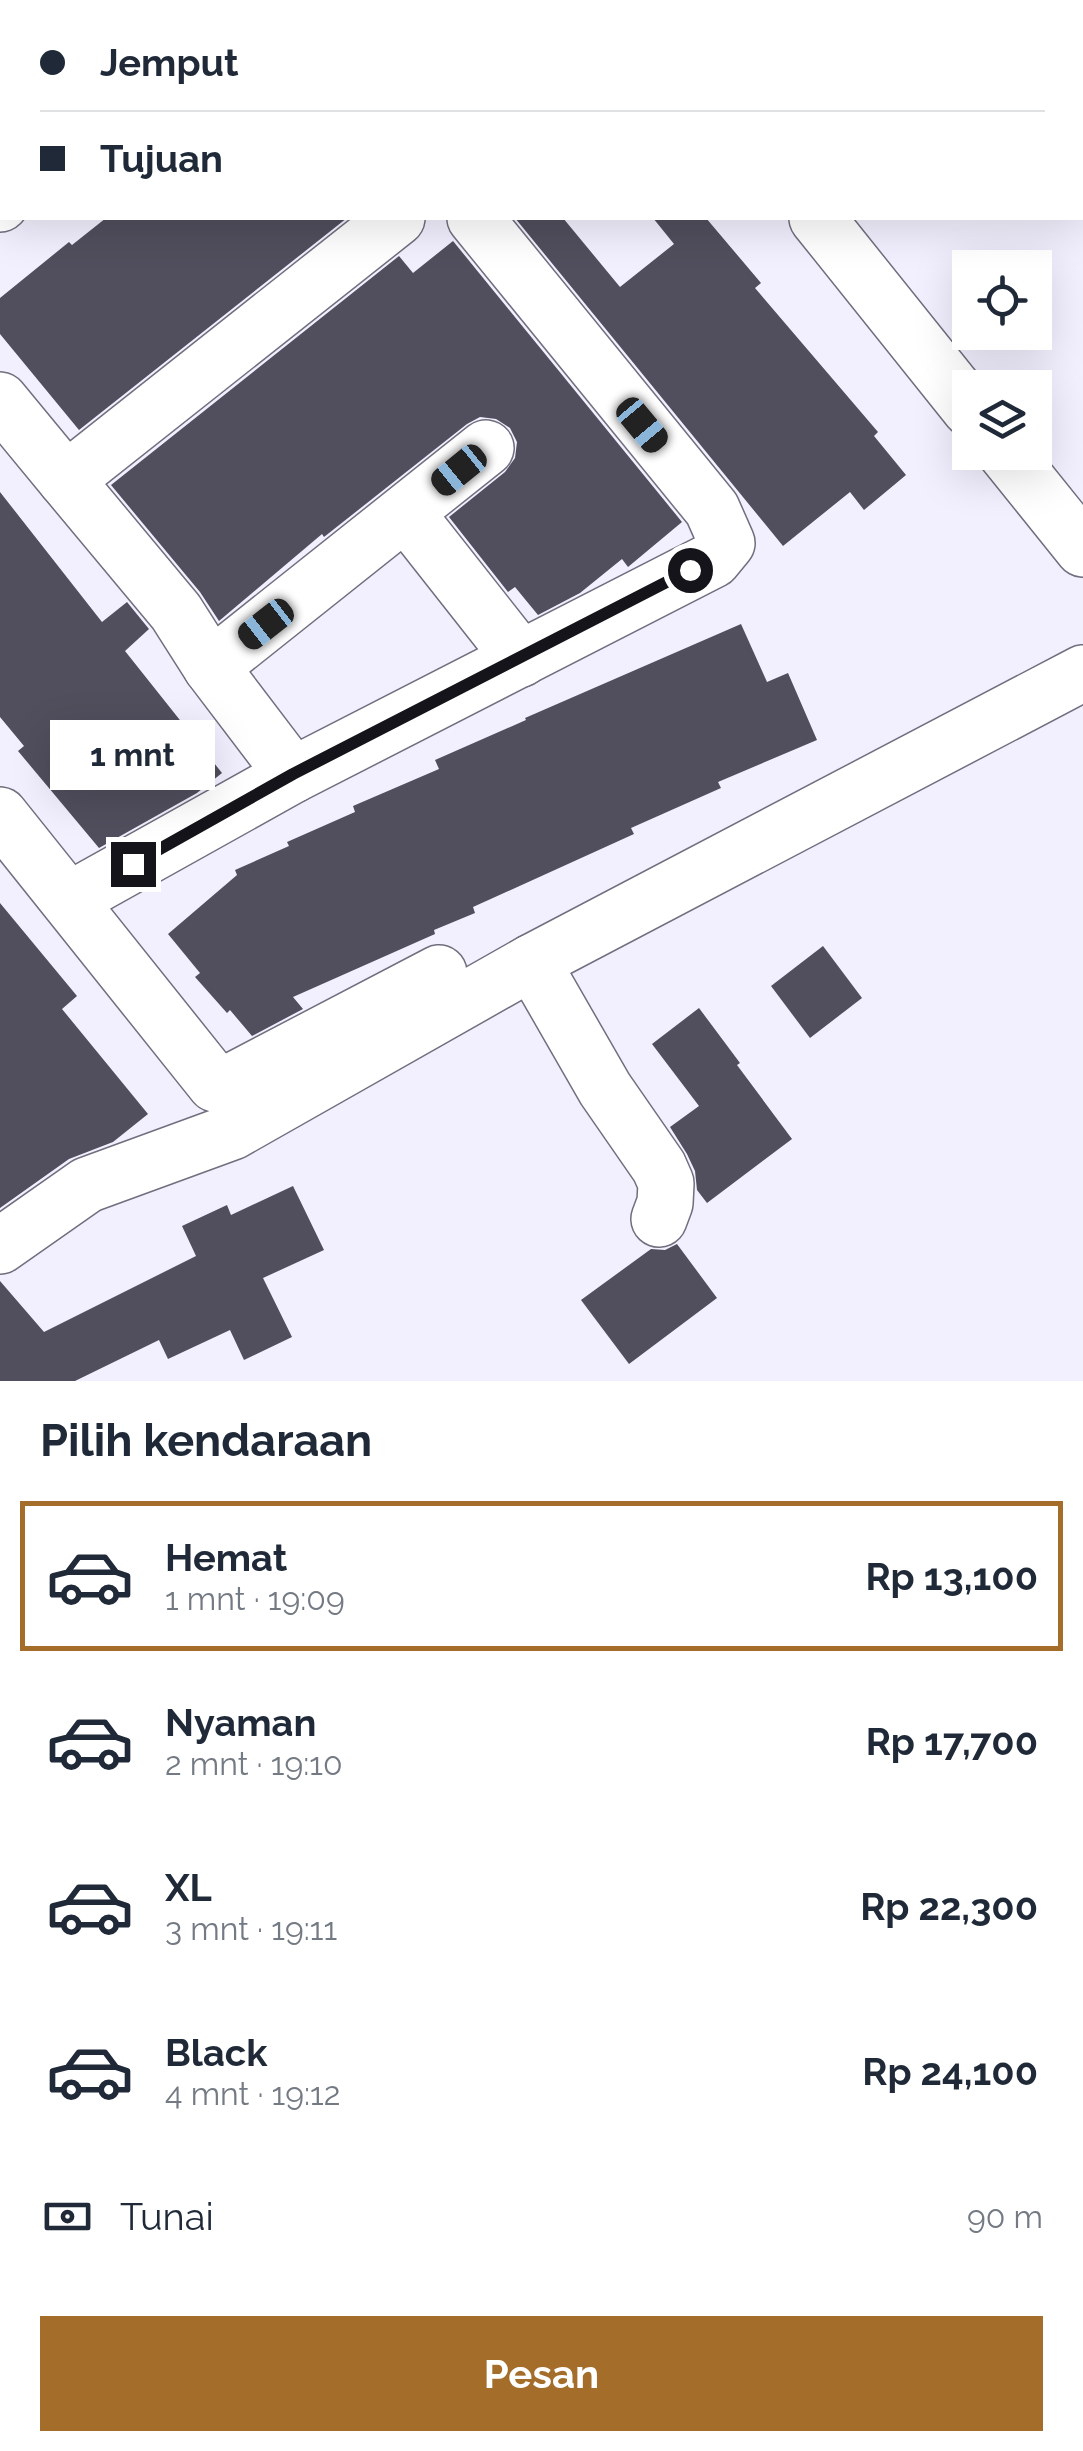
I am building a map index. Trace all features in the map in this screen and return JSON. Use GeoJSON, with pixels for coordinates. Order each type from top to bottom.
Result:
{"type":"FeatureCollection","features":[{"type":"Feature","properties":{"kind":"street"},"geometry":{"type":"LineString","coordinates":[[66,480],[394,220]]}},
{"type":"Feature","properties":{"kind":"street"},"geometry":{"type":"LineString","coordinates":[[69,900],[293,774],[713,560],[728,543],[712,509],[477,220]]}},
{"type":"Feature","properties":{"kind":"street"},"geometry":{"type":"LineString","coordinates":[[819,220],[952,386]]}},
{"type":"Feature","properties":{"kind":"street"},"geometry":{"type":"LineString","coordinates":[[0,400],[176,612],[211,668],[293,774]]}},
{"type":"Feature","properties":{"kind":"street"},"geometry":{"type":"LineString","coordinates":[[211,668],[486,448]]}},
{"type":"Feature","properties":{"kind":"street"},"geometry":{"type":"LineString","coordinates":[[1019,470],[1083,550]]}},
{"type":"Feature","properties":{"kind":"street"},"geometry":{"type":"LineString","coordinates":[[406,513],[522,659]]}},
{"type":"Feature","properties":{"kind":"street"},"geometry":{"type":"LineString","coordinates":[[0,1246],[87,1185],[232,1132],[532,962],[1083,674]]}},
{"type":"Feature","properties":{"kind":"street"},"geometry":{"type":"LineString","coordinates":[[0,815],[215,1084],[223,1086],[788,791]]}},
{"type":"Feature","properties":{"kind":"street"},"geometry":{"type":"LineString","coordinates":[[532,962],[605,1089],[659,1167],[666,1183],[660,1219]]}},
{"type":"Feature","properties":{"kind":"building"},"geometry":{"type":"Polygon","coordinates":[[[103,220],[344,220],[79,430],[0,334],[0,298],[69,242],[72,245],[103,220]]]}},
{"type":"Feature","properties":{"kind":"building"},"geometry":{"type":"Polygon","coordinates":[[[517,220],[565,220],[620,287],[674,244],[655,220],[708,220],[761,283],[755,288],[878,432],[874,436],[906,475],[864,510],[850,492],[783,546],[517,220]]]}},
{"type":"Feature","properties":{"kind":"building"},"geometry":{"type":"Polygon","coordinates":[[[453,241],[682,522],[628,567],[622,559],[580,593],[538,615],[515,587],[508,592],[449,517],[505,472],[515,458],[517,442],[510,428],[496,419],[480,417],[324,537],[322,534],[219,621],[200,592],[111,485],[399,256],[413,273],[453,241]]]}},
{"type":"Feature","properties":{"kind":"building"},"geometry":{"type":"Polygon","coordinates":[[[0,492],[102,622],[127,602],[149,629],[125,651],[222,773],[197,793],[99,848],[18,751],[24,746],[0,717],[0,492]]]}},
{"type":"Feature","properties":{"kind":"building"},"geometry":{"type":"Polygon","coordinates":[[[741,624],[767,682],[788,673],[817,740],[718,782],[721,788],[631,828],[634,834],[473,907],[475,913],[434,930],[435,934],[293,997],[303,1009],[252,1036],[195,977],[200,973],[168,934],[237,875],[235,870],[355,812],[353,806],[439,769],[435,760],[741,624]]]}},
{"type":"Feature","properties":{"kind":"building"},"geometry":{"type":"Polygon","coordinates":[[[0,903],[77,996],[62,1009],[148,1114],[113,1142],[69,1159],[0,1208],[0,903]]]}},
{"type":"Feature","properties":{"kind":"building"},"geometry":{"type":"Polygon","coordinates":[[[823,946],[862,998],[810,1038],[771,986],[823,946]]]}},
{"type":"Feature","properties":{"kind":"building"},"geometry":{"type":"Polygon","coordinates":[[[699,1008],[792,1139],[707,1203],[697,1190],[695,1171],[687,1154],[670,1127],[699,1106],[652,1044],[699,1008]]]}},
{"type":"Feature","properties":{"kind":"building"},"geometry":{"type":"Polygon","coordinates":[[[293,1186],[324,1250],[263,1278],[292,1337],[244,1360],[230,1330],[168,1359],[159,1340],[75,1381],[0,1381],[0,1281],[44,1332],[196,1256],[182,1226],[227,1205],[231,1215],[293,1186]]]}},
{"type":"Feature","properties":{"kind":"building"},"geometry":{"type":"Polygon","coordinates":[[[677,1244],[717,1298],[629,1364],[581,1300],[651,1249],[665,1250],[677,1244]]]}},
{"type":"Feature","properties":{"kind":"route"},"geometry":{"type":"LineString","coordinates":[[133,864],[293,774],[690,570]]}}]}
